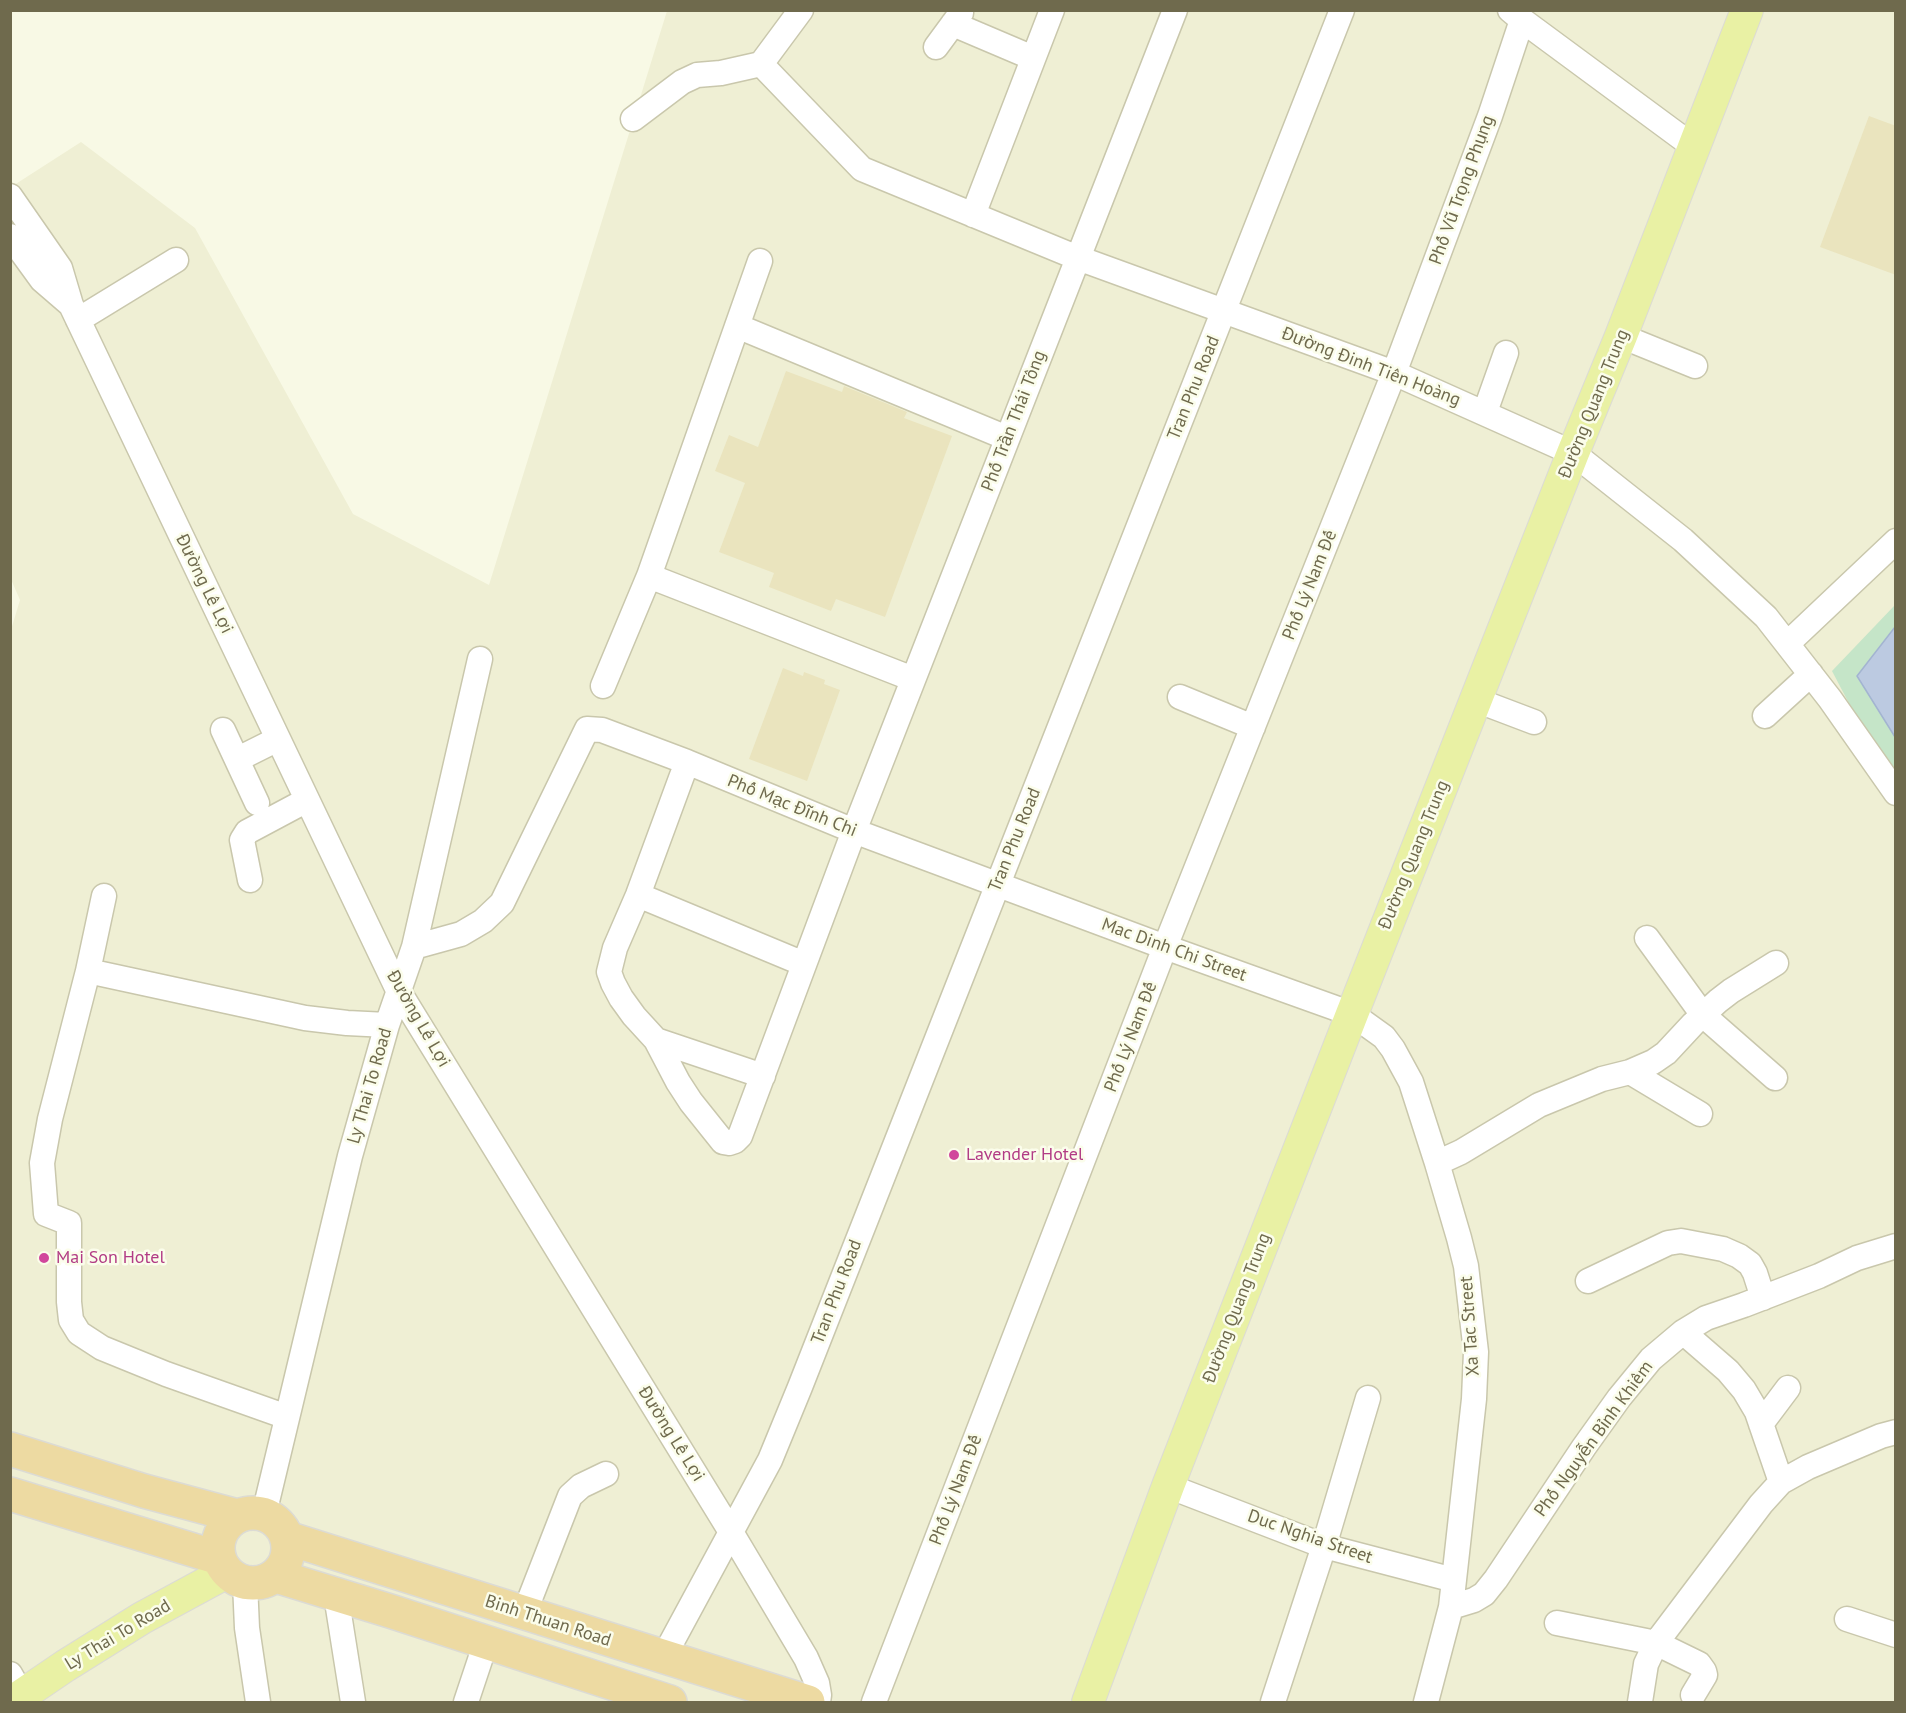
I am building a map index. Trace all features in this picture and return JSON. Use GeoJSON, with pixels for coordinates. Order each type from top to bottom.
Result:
{"type":"FeatureCollection","features":[{"type":"Feature","properties":{"kind":"highway"},"geometry":{"type":"LineString","coordinates":[[10,1449],[144,1491],[274,1519],[282,1527],[287,1538],[287,1558],[276,1576],[256,1584],[230,1571],[10,1494]]}},
{"type":"Feature","properties":{"kind":"highway"},"geometry":{"type":"LineString","coordinates":[[230,1571],[219,1539],[222,1530],[228,1522],[250,1515]]}},
{"type":"Feature","properties":{"kind":"highway","name":"Binh Thuan Road"},"geometry":{"type":"LineString","coordinates":[[287,1538],[808,1702]]}},
{"type":"Feature","properties":{"kind":"highway"},"geometry":{"type":"LineString","coordinates":[[276,1576],[486,1642],[656,1700]]}},
{"type":"Feature","properties":{"kind":"main road","name":"Đường Quang Trung"},"geometry":{"type":"LineString","coordinates":[[1088,1702],[1168,1486],[1747,10]]}},
{"type":"Feature","properties":{"kind":"main road","name":"Ly Thai To Road"},"geometry":{"type":"LineString","coordinates":[[15,1691],[142,1618],[230,1571]]}},
{"type":"Feature","properties":{"kind":"street"},"geometry":{"type":"LineString","coordinates":[[633,119],[682,82],[697,75],[721,73],[761,64],[790,28],[801,10]]}},
{"type":"Feature","properties":{"kind":"street"},"geometry":{"type":"LineString","coordinates":[[973,215],[1052,10]]}},
{"type":"Feature","properties":{"kind":"street","name":"Phố Trần Thái Tông"},"geometry":{"type":"LineString","coordinates":[[657,1040],[678,1082],[698,1111],[723,1142],[735,1141],[740,1136],[854,831],[1175,10]]}},
{"type":"Feature","properties":{"kind":"street","name":"Tran Phu Road"},"geometry":{"type":"LineString","coordinates":[[663,1658],[770,1460],[796,1398],[1342,10]]}},
{"type":"Feature","properties":{"kind":"street"},"geometry":{"type":"LineString","coordinates":[[1516,15],[1694,147]]}},
{"type":"Feature","properties":{"kind":"street","name":"Phố Vũ Trọng Phụng"},"geometry":{"type":"LineString","coordinates":[[1394,373],[1490,116],[1516,15]]}},
{"type":"Feature","properties":{"kind":"street"},"geometry":{"type":"LineString","coordinates":[[936,47],[958,17],[1033,58]]}},
{"type":"Feature","properties":{"kind":"street","name":"Đường Đinh Tiên Hoàng"},"geometry":{"type":"LineString","coordinates":[[761,64],[862,169],[1078,258],[1394,373],[1573,453],[1683,540],[1766,617],[1830,699],[1896,793]]}},
{"type":"Feature","properties":{"kind":"street"},"geometry":{"type":"LineString","coordinates":[[10,196],[60,268],[74,313]]}},
{"type":"Feature","properties":{"kind":"street"},"geometry":{"type":"LineString","coordinates":[[10,236],[17,259],[42,280],[74,313]]}},
{"type":"Feature","properties":{"kind":"street"},"geometry":{"type":"LineString","coordinates":[[74,313],[176,260]]}},
{"type":"Feature","properties":{"kind":"street"},"geometry":{"type":"LineString","coordinates":[[603,686],[649,576],[760,261]]}},
{"type":"Feature","properties":{"kind":"street","name":"Đường Lê Lợi"},"geometry":{"type":"LineString","coordinates":[[74,313],[398,990],[806,1658],[817,1683],[818,1702]]}},
{"type":"Feature","properties":{"kind":"street"},"geometry":{"type":"LineString","coordinates":[[736,326],[1007,438]]}},
{"type":"Feature","properties":{"kind":"street"},"geometry":{"type":"LineString","coordinates":[[1621,336],[1695,366]]}},
{"type":"Feature","properties":{"kind":"street"},"geometry":{"type":"LineString","coordinates":[[1485,412],[1506,353]]}},
{"type":"Feature","properties":{"kind":"street","name":"Phố Lý Nam Đế"},"geometry":{"type":"LineString","coordinates":[[874,1702],[1165,947],[1394,373]]}},
{"type":"Feature","properties":{"kind":"street"},"geometry":{"type":"LineString","coordinates":[[1787,644],[1896,541]]}},
{"type":"Feature","properties":{"kind":"street"},"geometry":{"type":"LineString","coordinates":[[649,576],[913,680]]}},
{"type":"Feature","properties":{"kind":"street","name":"Ly Thai To Road"},"geometry":{"type":"LineString","coordinates":[[250,1515],[287,1417],[350,1156],[387,1025],[414,947],[480,659]]}},
{"type":"Feature","properties":{"kind":"street"},"geometry":{"type":"LineString","coordinates":[[1765,716],[1811,674]]}},
{"type":"Feature","properties":{"kind":"street"},"geometry":{"type":"LineString","coordinates":[[1180,697],[1253,727]]}},
{"type":"Feature","properties":{"kind":"street"},"geometry":{"type":"LineString","coordinates":[[1476,700],[1534,722]]}},
{"type":"Feature","properties":{"kind":"street","name":"Phố Mạc Đĩnh Chi"},"geometry":{"type":"LineString","coordinates":[[414,947],[461,934],[483,921],[502,903],[587,729],[602,730],[687,762],[854,831],[997,885]]}},
{"type":"Feature","properties":{"kind":"street"},"geometry":{"type":"LineString","coordinates":[[223,730],[257,803]]}},
{"type":"Feature","properties":{"kind":"street"},"geometry":{"type":"LineString","coordinates":[[238,759],[278,739]]}},
{"type":"Feature","properties":{"kind":"street"},"geometry":{"type":"LineString","coordinates":[[687,762],[638,895],[615,948],[609,972],[621,998],[634,1016],[657,1040],[763,1076]]}},
{"type":"Feature","properties":{"kind":"street"},"geometry":{"type":"LineString","coordinates":[[250,880],[242,840],[247,832],[307,800]]}},
{"type":"Feature","properties":{"kind":"street","name":"Mac Dinh Chi Street"},"geometry":{"type":"LineString","coordinates":[[997,885],[1352,1014]]}},
{"type":"Feature","properties":{"kind":"street"},"geometry":{"type":"LineString","coordinates":[[638,895],[804,964]]}},
{"type":"Feature","properties":{"kind":"street"},"geometry":{"type":"LineString","coordinates":[[104,896],[88,971],[50,1119],[42,1163],[46,1214],[69,1222],[71,1320],[79,1333],[102,1348],[166,1374],[287,1417]]}},
{"type":"Feature","properties":{"kind":"street"},"geometry":{"type":"LineString","coordinates":[[1647,938],[1703,1015],[1775,1078]]}},
{"type":"Feature","properties":{"kind":"street"},"geometry":{"type":"LineString","coordinates":[[1437,1163],[1461,1152],[1539,1105],[1602,1079],[1630,1072],[1653,1062],[1666,1053],[1703,1015],[1731,991],[1776,963]]}},
{"type":"Feature","properties":{"kind":"street"},"geometry":{"type":"LineString","coordinates":[[88,971],[304,1018],[387,1025]]}},
{"type":"Feature","properties":{"kind":"street","name":"Xa Tac Street"},"geometry":{"type":"LineString","coordinates":[[1352,1014],[1384,1037],[1397,1055],[1411,1082],[1459,1238],[1471,1300],[1476,1352],[1474,1400],[1451,1607],[1426,1702]]}},
{"type":"Feature","properties":{"kind":"street"},"geometry":{"type":"LineString","coordinates":[[1630,1072],[1700,1114]]}},
{"type":"Feature","properties":{"kind":"street"},"geometry":{"type":"LineString","coordinates":[[1588,1281],[1668,1243],[1681,1241],[1723,1249],[1739,1256],[1750,1264],[1763,1298]]}},
{"type":"Feature","properties":{"kind":"street","name":"Phố Nguyễn Bỉnh Khiêm"},"geometry":{"type":"LineString","coordinates":[[1451,1607],[1474,1600],[1484,1594],[1496,1580],[1619,1398],[1651,1359],[1683,1332],[1706,1318],[1819,1276],[1857,1257],[1896,1246]]}},
{"type":"Feature","properties":{"kind":"street"},"geometry":{"type":"LineString","coordinates":[[1683,1332],[1728,1371],[1744,1390],[1761,1424],[1781,1482]]}},
{"type":"Feature","properties":{"kind":"street"},"geometry":{"type":"LineString","coordinates":[[1761,1424],[1788,1388]]}},
{"type":"Feature","properties":{"kind":"street"},"geometry":{"type":"LineString","coordinates":[[1273,1702],[1324,1546],[1368,1398]]}},
{"type":"Feature","properties":{"kind":"street"},"geometry":{"type":"LineString","coordinates":[[1640,1702],[1646,1664],[1656,1643],[1754,1513],[1781,1482],[1809,1467],[1881,1436],[1896,1432]]}},
{"type":"Feature","properties":{"kind":"street"},"geometry":{"type":"LineString","coordinates":[[524,1614],[570,1496],[581,1486],[606,1473]]}},
{"type":"Feature","properties":{"kind":"street","name":"Duc Nghia Street"},"geometry":{"type":"LineString","coordinates":[[1168,1486],[1324,1546],[1454,1580]]}},
{"type":"Feature","properties":{"kind":"street"},"geometry":{"type":"LineString","coordinates":[[230,1571],[247,1628],[258,1702]]}},
{"type":"Feature","properties":{"kind":"street"},"geometry":{"type":"LineString","coordinates":[[336,1594],[353,1702]]}},
{"type":"Feature","properties":{"kind":"street"},"geometry":{"type":"LineString","coordinates":[[1846,1619],[1896,1635]]}},
{"type":"Feature","properties":{"kind":"street"},"geometry":{"type":"LineString","coordinates":[[1557,1623],[1656,1643],[1700,1664],[1705,1676],[1693,1695]]}},
{"type":"Feature","properties":{"kind":"street"},"geometry":{"type":"LineString","coordinates":[[466,1702],[486,1642]]}},
{"type":"Feature","properties":{"kind":"shaded area"},"geometry":{"type":"Polygon","coordinates":[[[667,11],[1895,11],[1895,1702],[11,1702],[10,633],[20,600],[10,577],[11,187],[81,142],[195,228],[353,514],[489,585],[667,11]]]}},
{"type":"Feature","properties":{"kind":"shaded area"},"geometry":{"type":"Polygon","coordinates":[[[1895,605],[1895,791],[1832,671],[1895,605]]]}},
{"type":"Feature","properties":{"kind":"water"},"geometry":{"type":"Polygon","coordinates":[[[1896,627],[1895,737],[1857,676],[1896,627]]]}},
{"type":"Feature","properties":{"kind":"building"},"geometry":{"type":"Polygon","coordinates":[[[1869,116],[1896,126],[1896,275],[1820,247],[1869,116]]]}},
{"type":"Feature","properties":{"kind":"building"},"geometry":{"type":"Polygon","coordinates":[[[786,371],[842,392],[844,386],[907,412],[904,418],[952,436],[885,617],[836,599],[831,611],[769,587],[774,573],[719,552],[745,483],[715,471],[729,435],[758,447],[786,371]]]}},
{"type":"Feature","properties":{"kind":"building"},"geometry":{"type":"Polygon","coordinates":[[[783,668],[803,676],[804,672],[825,680],[824,684],[840,690],[807,781],[749,759],[783,668]]]}},
{"type":"Feature","properties":{"kind":"place","name":"Lavender Hotel"},"geometry":{"type":"Point","coordinates":[954,1155]}},
{"type":"Feature","properties":{"kind":"place","name":"Mai Son Hotel"},"geometry":{"type":"Point","coordinates":[44,1258]}}]}
